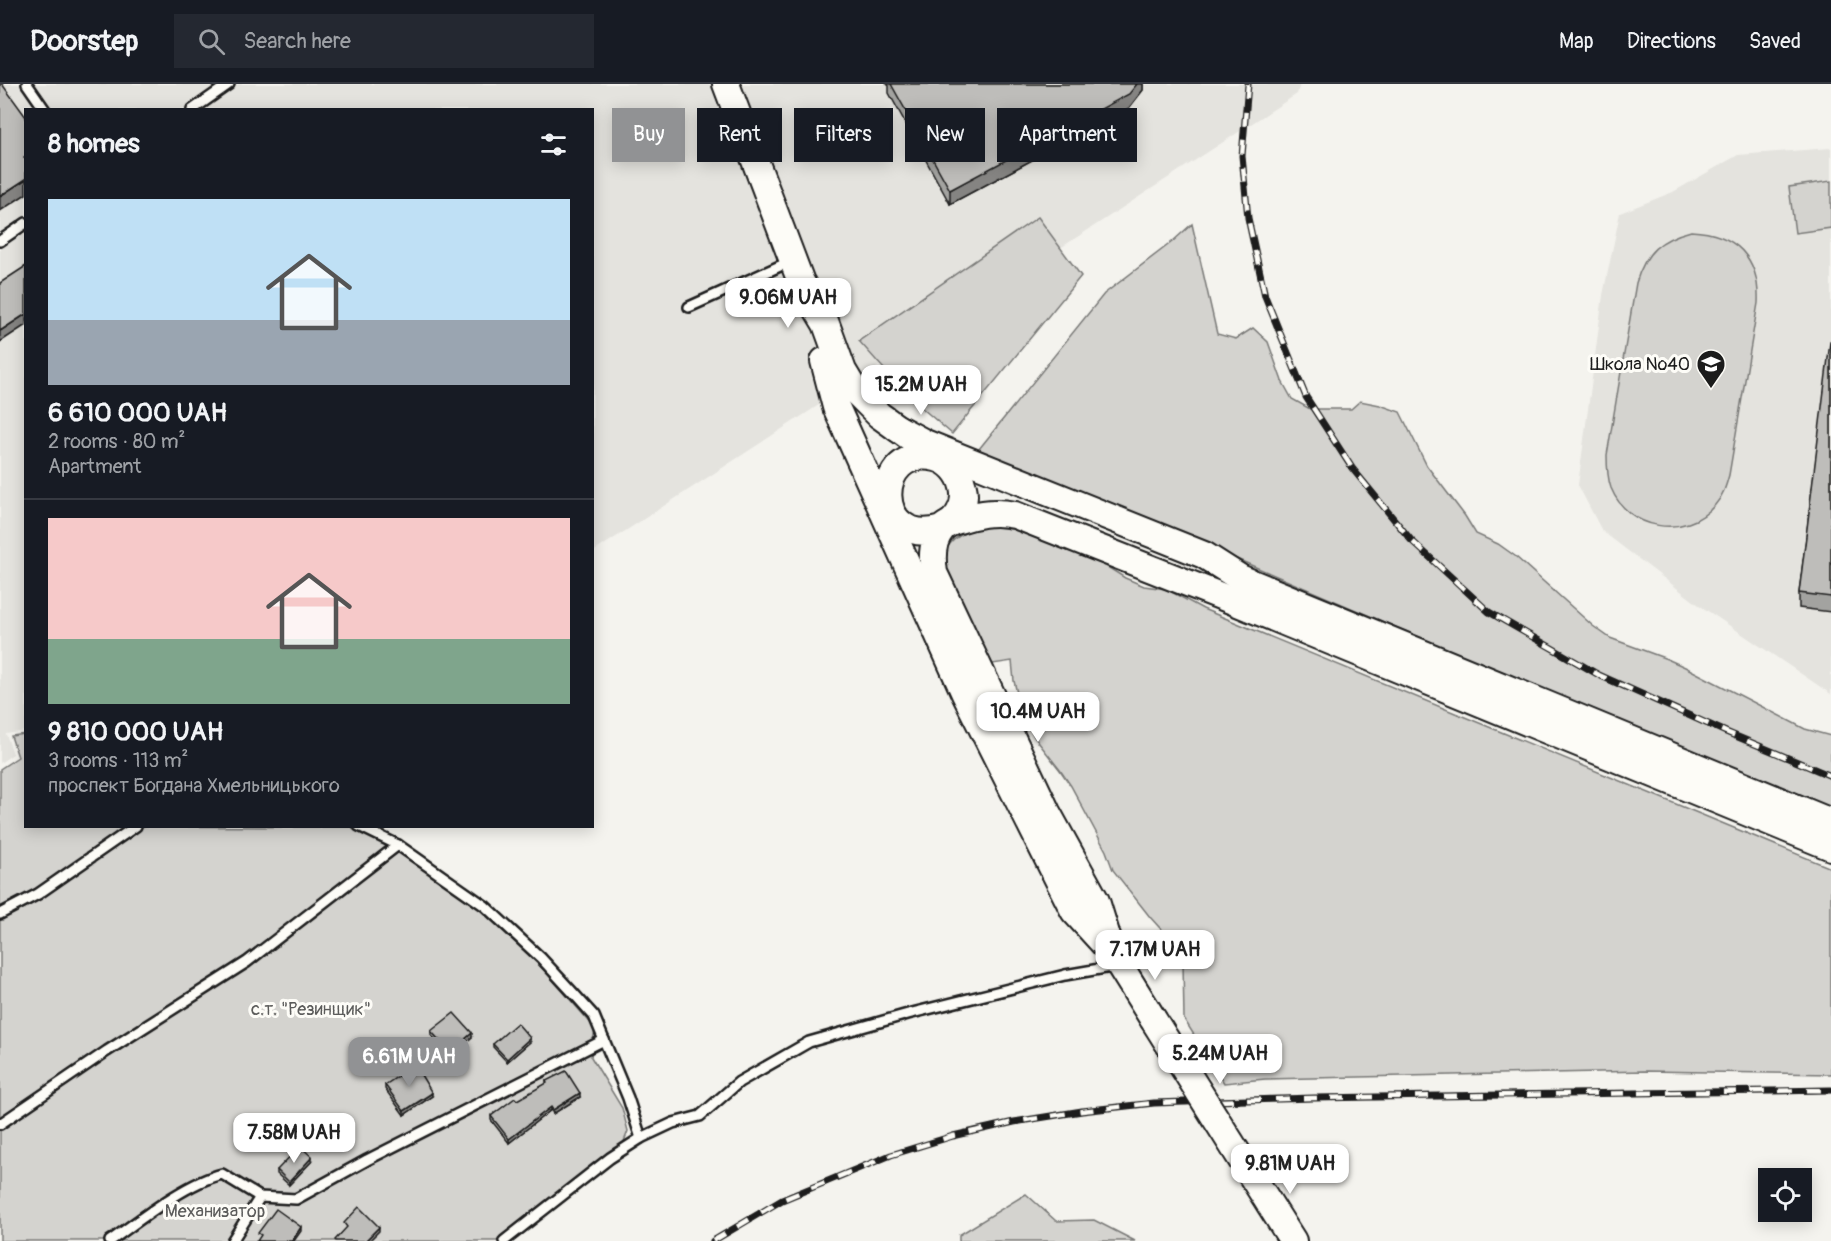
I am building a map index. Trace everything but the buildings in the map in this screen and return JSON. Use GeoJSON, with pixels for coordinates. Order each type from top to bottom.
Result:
{"type":"FeatureCollection","features":[{"type":"Feature","properties":{"kind":"main road"},"geometry":{"type":"LineString","coordinates":[[726,84],[797,271],[826,324],[843,371],[855,390],[879,415],[946,462],[961,481],[964,500],[960,512],[947,526],[934,546],[932,558],[934,573],[1047,812],[1096,901],[1116,959]]}},
{"type":"Feature","properties":{"kind":"main road"},"geometry":{"type":"LineString","coordinates":[[797,271],[810,328],[892,507],[905,527],[917,532],[930,533],[985,513],[1000,512],[1015,515],[1239,603],[1831,847]]}},
{"type":"Feature","properties":{"kind":"main road"},"geometry":{"type":"LineString","coordinates":[[824,361],[836,407],[965,694],[1074,911],[1116,959],[1293,1241]]}},
{"type":"Feature","properties":{"kind":"main road"},"geometry":{"type":"LineString","coordinates":[[897,428],[925,443],[1204,555],[1240,578]]}},
{"type":"Feature","properties":{"kind":"main road"},"geometry":{"type":"LineString","coordinates":[[899,548],[889,483],[895,471],[904,463],[915,457],[928,456],[1199,568],[1240,578],[1831,822]]}},
{"type":"Feature","properties":{"kind":"lane"},"geometry":{"type":"LineString","coordinates":[[27,84],[44,108]]}},
{"type":"Feature","properties":{"kind":"lane"},"geometry":{"type":"LineString","coordinates":[[195,108],[229,84]]}},
{"type":"Feature","properties":{"kind":"lane"},"geometry":{"type":"LineString","coordinates":[[0,241],[24,225]]}},
{"type":"Feature","properties":{"kind":"lane"},"geometry":{"type":"LineString","coordinates":[[690,307],[797,271]]}},
{"type":"Feature","properties":{"kind":"lane"},"geometry":{"type":"LineString","coordinates":[[0,914],[38,894],[133,828]]}},
{"type":"Feature","properties":{"kind":"lane"},"geometry":{"type":"LineString","coordinates":[[363,828],[398,845],[485,906],[541,958],[594,1016],[628,1098],[641,1138]]}},
{"type":"Feature","properties":{"kind":"lane"},"geometry":{"type":"LineString","coordinates":[[0,1124],[107,1051],[247,962],[398,845]]}},
{"type":"Feature","properties":{"kind":"lane"},"geometry":{"type":"LineString","coordinates":[[504,1241],[610,1158],[641,1138],[673,1123],[700,1116],[739,1082],[809,1042],[908,1014],[1054,978],[1116,959]]}},
{"type":"Feature","properties":{"kind":"lane"},"geometry":{"type":"LineString","coordinates":[[110,1241],[207,1178],[222,1174],[260,1197],[296,1199],[367,1160],[604,1040]]}},
{"type":"Feature","properties":{"kind":"lane"},"geometry":{"type":"LineString","coordinates":[[232,1241],[260,1197]]}},
{"type":"Feature","properties":{"kind":"shaded area"},"geometry":{"type":"Polygon","coordinates":[[[0,84],[1300,84],[1297,94],[594,551],[594,108],[24,108],[24,731],[6,734],[13,754],[0,763],[0,84]]]}},
{"type":"Feature","properties":{"kind":"shaded area","name":"Школа №40"},"geometry":{"type":"Polygon","coordinates":[[[1831,148],[1831,694],[1699,605],[1602,531],[1578,485],[1603,295],[1620,213],[1673,192],[1738,155],[1831,148]]]}},
{"type":"Feature","properties":{"kind":"green space"},"geometry":{"type":"Polygon","coordinates":[[[1831,181],[1831,228],[1795,233],[1789,187],[1831,181]]]}},
{"type":"Feature","properties":{"kind":"green space"},"geometry":{"type":"Polygon","coordinates":[[[1038,217],[1081,276],[952,434],[908,396],[859,341],[1038,217]]]}},
{"type":"Feature","properties":{"kind":"green space"},"geometry":{"type":"Polygon","coordinates":[[[1192,224],[1217,334],[1236,339],[1253,328],[1268,342],[1282,381],[1292,399],[1310,409],[1351,409],[1360,401],[1400,412],[1427,466],[1476,534],[1498,544],[1515,556],[1593,626],[1610,638],[1685,667],[1805,729],[1831,736],[1831,813],[1225,554],[975,454],[1104,294],[1192,224]]]}},
{"type":"Feature","properties":{"kind":"green space"},"geometry":{"type":"Polygon","coordinates":[[[1691,231],[1721,237],[1742,251],[1750,261],[1755,273],[1758,303],[1729,475],[1724,491],[1715,505],[1703,516],[1688,523],[1673,526],[1658,525],[1643,521],[1619,502],[1611,488],[1607,455],[1636,283],[1640,272],[1655,248],[1671,238],[1691,231]]]}},
{"type":"Feature","properties":{"kind":"green space"},"geometry":{"type":"Polygon","coordinates":[[[990,526],[1025,531],[1106,566],[1144,586],[1166,589],[1203,609],[1831,868],[1831,1074],[1645,1071],[1265,1079],[1224,1083],[1184,1019],[1183,961],[1177,947],[1113,870],[1106,851],[1071,786],[1035,738],[1026,720],[1014,681],[1012,661],[986,665],[941,568],[946,550],[955,539],[972,530],[990,526]]]}},
{"type":"Feature","properties":{"kind":"green space","name":"с.т. \"Резинщик\""},"geometry":{"type":"Polygon","coordinates":[[[24,734],[24,828],[355,828],[409,856],[476,903],[545,971],[595,1028],[591,1057],[622,1108],[628,1131],[623,1144],[502,1241],[235,1241],[255,1210],[255,1190],[223,1168],[165,1199],[105,1241],[0,1241],[0,769],[18,757],[11,736],[24,734]]]}},
{"type":"Feature","properties":{"kind":"green space","name":"Механизатор"},"geometry":{"type":"Polygon","coordinates":[[[220,1177],[257,1198],[231,1241],[116,1241],[206,1180],[220,1177]]]}},
{"type":"Feature","properties":{"kind":"green space"},"geometry":{"type":"Polygon","coordinates":[[[1026,1194],[1056,1221],[1094,1220],[1135,1241],[959,1241],[959,1235],[1026,1194]]]}},
{"type":"Feature","properties":{"kind":"railway"},"geometry":{"type":"LineString","coordinates":[[1248,84],[1242,156],[1248,218],[1265,296],[1306,397],[1352,468],[1411,540],[1489,612],[1599,675],[1831,776]]}},
{"type":"Feature","properties":{"kind":"railway"},"geometry":{"type":"LineString","coordinates":[[713,1241],[782,1200],[891,1155],[953,1136],[1014,1122],[1082,1111],[1154,1103],[1314,1098],[1831,1090]]}},
{"type":"Feature","properties":{"kind":"place","name":"Школа №40"},"geometry":{"type":"Point","coordinates":[1711,390]}}]}
